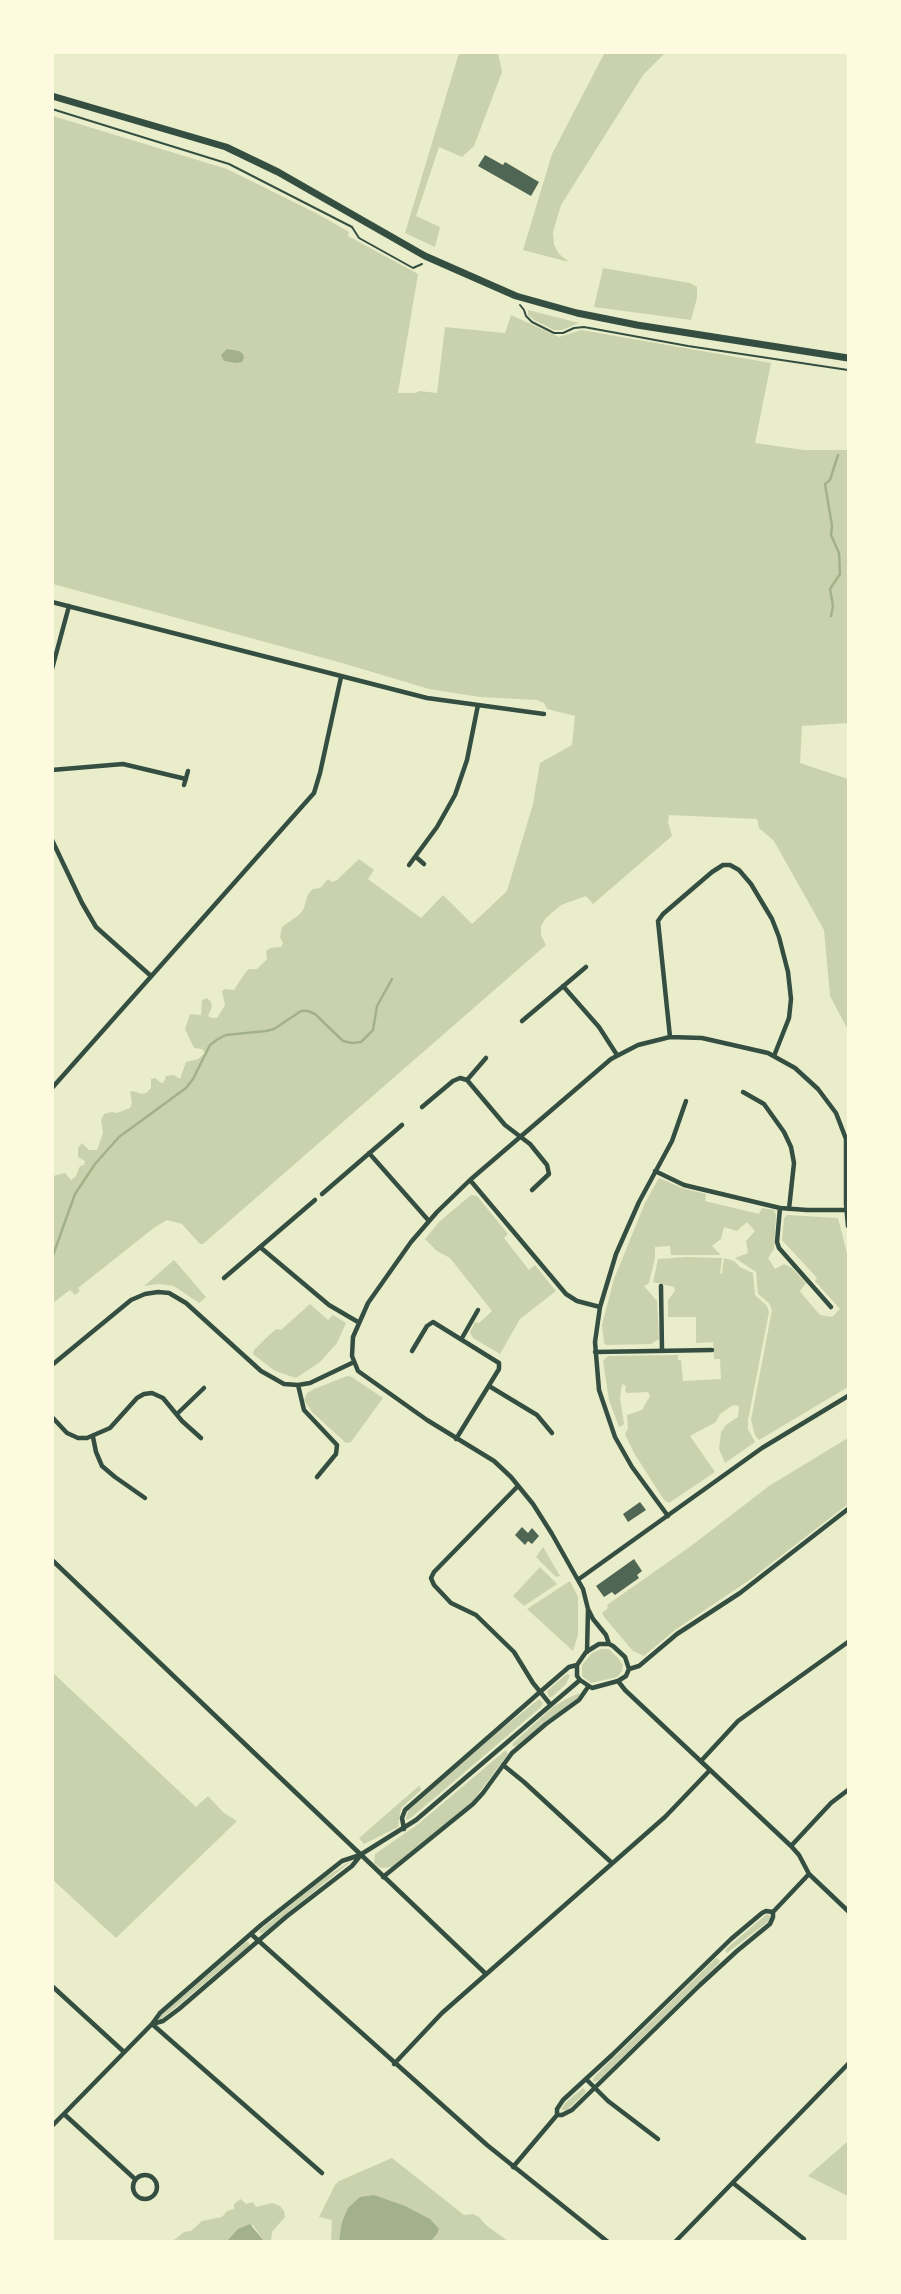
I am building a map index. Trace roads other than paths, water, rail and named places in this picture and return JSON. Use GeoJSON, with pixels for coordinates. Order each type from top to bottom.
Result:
{"type":"FeatureCollection","features":[{"type":"Feature","properties":{"kind":"main road"},"geometry":{"type":"LineString","coordinates":[[52,96],[226,147],[278,172],[425,256],[516,296],[577,313],[637,325],[849,358]]}},
{"type":"Feature","properties":{"kind":"street"},"geometry":{"type":"LineString","coordinates":[[52,602],[427,698],[544,714]]}},
{"type":"Feature","properties":{"kind":"street"},"geometry":{"type":"LineString","coordinates":[[52,669],[69,607]]}},
{"type":"Feature","properties":{"kind":"street"},"geometry":{"type":"LineString","coordinates":[[52,1088],[314,793],[341,677]]}},
{"type":"Feature","properties":{"kind":"street"},"geometry":{"type":"LineString","coordinates":[[409,865],[444,816],[459,786],[478,705]]}},
{"type":"Feature","properties":{"kind":"street"},"geometry":{"type":"LineString","coordinates":[[52,770],[123,764],[186,779]]}},
{"type":"Feature","properties":{"kind":"street"},"geometry":{"type":"LineString","coordinates":[[184,785],[188,771]]}},
{"type":"Feature","properties":{"kind":"street"},"geometry":{"type":"LineString","coordinates":[[52,840],[96,927],[151,976]]}},
{"type":"Feature","properties":{"kind":"street"},"geometry":{"type":"LineString","coordinates":[[416,857],[424,864]]}},
{"type":"Feature","properties":{"kind":"street"},"geometry":{"type":"LineString","coordinates":[[670,1037],[658,921],[712,872],[723,865],[730,865],[739,870],[751,884],[772,919],[788,972],[791,999],[789,1018],[774,1056]]}},
{"type":"Feature","properties":{"kind":"street"},"geometry":{"type":"LineString","coordinates":[[522,1021],[586,967]]}},
{"type":"Feature","properties":{"kind":"street"},"geometry":{"type":"LineString","coordinates":[[563,986],[599,1027],[617,1055]]}},
{"type":"Feature","properties":{"kind":"street"},"geometry":{"type":"LineString","coordinates":[[588,1609],[610,1644],[625,1657],[629,1669],[626,1676],[618,1681],[597,1688],[580,1680],[576,1671],[588,1646],[586,1595],[541,1516],[494,1461],[364,1376],[354,1362],[352,1344],[358,1322],[387,1274],[429,1221],[470,1180],[617,1055],[638,1045],[670,1037],[690,1037],[753,1048],[774,1056],[811,1081],[840,1121],[847,1147],[846,1210],[849,1226]]}},
{"type":"Feature","properties":{"kind":"street"},"geometry":{"type":"LineString","coordinates":[[467,1080],[486,1058]]}},
{"type":"Feature","properties":{"kind":"street"},"geometry":{"type":"LineString","coordinates":[[422,1107],[453,1081],[460,1078],[467,1080],[505,1125],[542,1159],[549,1171],[532,1190]]}},
{"type":"Feature","properties":{"kind":"street"},"geometry":{"type":"LineString","coordinates":[[743,1092],[764,1104],[791,1146],[794,1163],[789,1209]]}},
{"type":"Feature","properties":{"kind":"street"},"geometry":{"type":"LineString","coordinates":[[668,1517],[632,1467],[615,1437],[599,1390],[595,1352],[600,1307],[620,1244],[671,1141],[686,1101]]}},
{"type":"Feature","properties":{"kind":"street"},"geometry":{"type":"LineString","coordinates":[[322,1194],[402,1125]]}},
{"type":"Feature","properties":{"kind":"street"},"geometry":{"type":"LineString","coordinates":[[369,1153],[429,1221]]}},
{"type":"Feature","properties":{"kind":"street"},"geometry":{"type":"LineString","coordinates":[[655,1171],[684,1185],[780,1208],[846,1210]]}},
{"type":"Feature","properties":{"kind":"street"},"geometry":{"type":"LineString","coordinates":[[470,1180],[566,1294],[577,1301],[600,1307]]}},
{"type":"Feature","properties":{"kind":"street"},"geometry":{"type":"LineString","coordinates":[[224,1278],[315,1200]]}},
{"type":"Feature","properties":{"kind":"street"},"geometry":{"type":"LineString","coordinates":[[780,1208],[777,1241],[779,1248],[831,1307]]}},
{"type":"Feature","properties":{"kind":"street"},"geometry":{"type":"LineString","coordinates":[[260,1247],[324,1301],[358,1322]]}},
{"type":"Feature","properties":{"kind":"street"},"geometry":{"type":"LineString","coordinates":[[661,1286],[662,1350]]}},
{"type":"Feature","properties":{"kind":"street"},"geometry":{"type":"LineString","coordinates":[[52,1365],[131,1300],[158,1292],[175,1295],[192,1307],[267,1375],[284,1384],[298,1385],[317,1380],[354,1362]]}},
{"type":"Feature","properties":{"kind":"street"},"geometry":{"type":"LineString","coordinates":[[462,1338],[478,1310]]}},
{"type":"Feature","properties":{"kind":"street"},"geometry":{"type":"LineString","coordinates":[[412,1351],[430,1322],[435,1322],[499,1363],[499,1368],[456,1438]]}},
{"type":"Feature","properties":{"kind":"street"},"geometry":{"type":"LineString","coordinates":[[595,1352],[712,1350]]}},
{"type":"Feature","properties":{"kind":"street"},"geometry":{"type":"LineString","coordinates":[[298,1385],[304,1410],[337,1445],[336,1454],[317,1477]]}},
{"type":"Feature","properties":{"kind":"street"},"geometry":{"type":"LineString","coordinates":[[489,1385],[537,1415],[552,1433]]}},
{"type":"Feature","properties":{"kind":"street"},"geometry":{"type":"LineString","coordinates":[[177,1414],[204,1388]]}},
{"type":"Feature","properties":{"kind":"street"},"geometry":{"type":"LineString","coordinates":[[52,1417],[73,1436],[93,1437],[110,1428],[137,1398],[148,1393],[156,1394],[201,1438]]}},
{"type":"Feature","properties":{"kind":"street"},"geometry":{"type":"LineString","coordinates":[[579,1579],[762,1448],[849,1396]]}},
{"type":"Feature","properties":{"kind":"street"},"geometry":{"type":"LineString","coordinates":[[93,1437],[102,1466],[145,1498]]}},
{"type":"Feature","properties":{"kind":"street"},"geometry":{"type":"LineString","coordinates":[[518,1486],[431,1578],[451,1603],[475,1615],[514,1652],[550,1704]]}},
{"type":"Feature","properties":{"kind":"street"},"geometry":{"type":"LineString","coordinates":[[629,1669],[639,1666],[677,1634],[740,1593],[849,1509]]}},
{"type":"Feature","properties":{"kind":"street"},"geometry":{"type":"LineString","coordinates":[[52,1560],[486,1973]]}},
{"type":"Feature","properties":{"kind":"street"},"geometry":{"type":"LineString","coordinates":[[701,1761],[746,1715],[849,1642]]}},
{"type":"Feature","properties":{"kind":"street"},"geometry":{"type":"LineString","coordinates":[[586,1652],[599,1644],[610,1644]]}},
{"type":"Feature","properties":{"kind":"street"},"geometry":{"type":"LineString","coordinates":[[404,1829],[402,1818],[405,1810],[569,1667],[577,1665]]}},
{"type":"Feature","properties":{"kind":"street"},"geometry":{"type":"LineString","coordinates":[[52,2126],[152,2024],[160,2012],[250,1934],[342,1861],[360,1855],[404,1829],[580,1680]]}},
{"type":"Feature","properties":{"kind":"street"},"geometry":{"type":"LineString","coordinates":[[618,1681],[791,1846],[800,1855],[809,1874],[849,1911]]}},
{"type":"Feature","properties":{"kind":"street"},"geometry":{"type":"LineString","coordinates":[[383,1877],[473,1804],[528,1738],[579,1700],[588,1686]]}},
{"type":"Feature","properties":{"kind":"street"},"geometry":{"type":"LineString","coordinates":[[503,1765],[612,1863]]}},
{"type":"Feature","properties":{"kind":"street"},"geometry":{"type":"LineString","coordinates":[[394,2064],[428,2027],[486,1973],[666,1817],[710,1770]]}},
{"type":"Feature","properties":{"kind":"street"},"geometry":{"type":"LineString","coordinates":[[791,1846],[831,1803],[849,1790]]}},
{"type":"Feature","properties":{"kind":"street"},"geometry":{"type":"LineString","coordinates":[[152,2024],[168,2018],[309,1898],[352,1866],[360,1855]]}},
{"type":"Feature","properties":{"kind":"street"},"geometry":{"type":"LineString","coordinates":[[557,2115],[572,2110],[727,1960],[770,1924],[773,1921],[773,1912],[809,1874]]}},
{"type":"Feature","properties":{"kind":"street"},"geometry":{"type":"LineString","coordinates":[[513,2167],[557,2115],[557,2109],[563,2100],[718,1951],[762,1913],[773,1912]]}},
{"type":"Feature","properties":{"kind":"street"},"geometry":{"type":"LineString","coordinates":[[250,1934],[513,2167],[608,2242]]}},
{"type":"Feature","properties":{"kind":"street"},"geometry":{"type":"LineString","coordinates":[[718,1951],[727,1960]]}},
{"type":"Feature","properties":{"kind":"street"},"geometry":{"type":"LineString","coordinates":[[209,1970],[216,1978]]}},
{"type":"Feature","properties":{"kind":"street"},"geometry":{"type":"LineString","coordinates":[[52,1986],[124,2052]]}},
{"type":"Feature","properties":{"kind":"street"},"geometry":{"type":"LineString","coordinates":[[152,2024],[322,2173]]}},
{"type":"Feature","properties":{"kind":"street"},"geometry":{"type":"LineString","coordinates":[[675,2242],[849,2064]]}},
{"type":"Feature","properties":{"kind":"street"},"geometry":{"type":"LineString","coordinates":[[586,2079],[658,2140]]}},
{"type":"Feature","properties":{"kind":"street"},"geometry":{"type":"LineString","coordinates":[[64,2114],[135,2179]]}},
{"type":"Feature","properties":{"kind":"street"},"geometry":{"type":"LineString","coordinates":[[146,2175],[153,2178],[157,2185],[156,2193],[146,2199],[138,2197],[133,2191],[135,2179],[146,2175]]}},
{"type":"Feature","properties":{"kind":"street"},"geometry":{"type":"LineString","coordinates":[[733,2183],[804,2239]]}},
{"type":"Feature","properties":{"kind":"waterway"},"geometry":{"type":"LineString","coordinates":[[831,616],[833,606],[830,589],[840,574],[839,553],[831,535],[825,484],[830,480],[838,455]]}},
{"type":"Feature","properties":{"kind":"waterway"},"geometry":{"type":"LineString","coordinates":[[52,1258],[75,1194],[95,1164],[119,1137],[186,1088],[210,1045],[226,1035],[274,1029],[301,1011],[315,1014],[343,1041],[361,1042],[373,1030],[377,1006],[392,979]]}}]}
